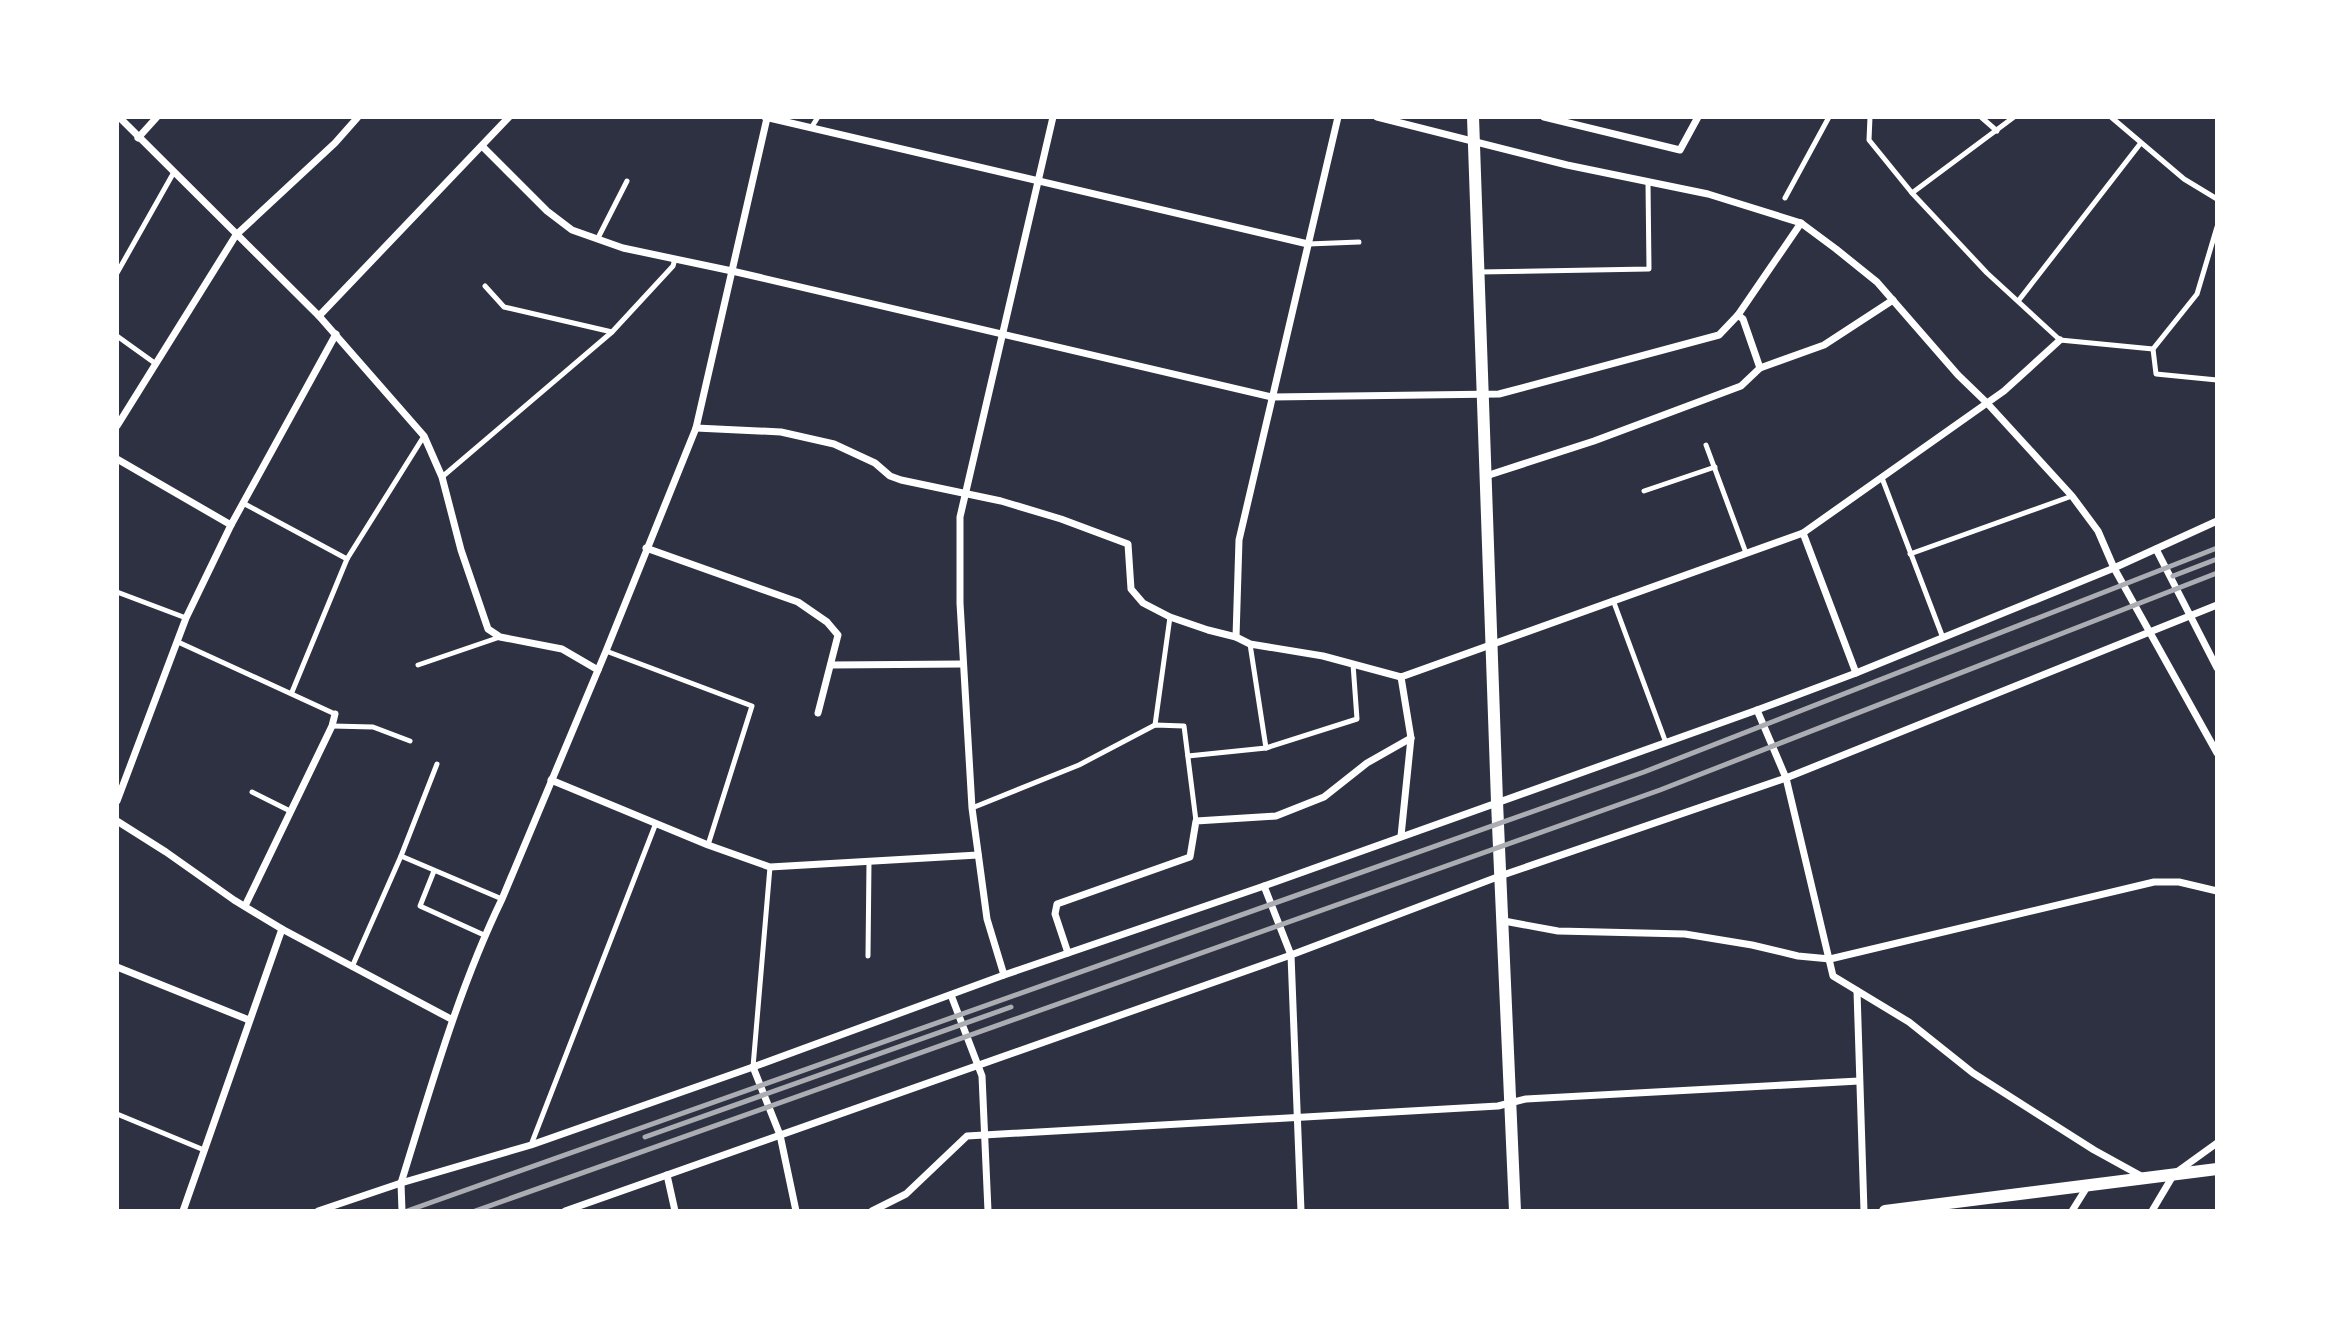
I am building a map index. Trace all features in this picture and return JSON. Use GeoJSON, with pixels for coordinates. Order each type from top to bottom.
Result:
{"type":"FeatureCollection","features":[{"type":"Feature","properties":{"kind":"street"},"geometry":{"type":"LineString","coordinates":[[119,117],[319,316],[424,436],[442,477],[461,550],[488,629],[500,637],[562,649],[598,670]]}},
{"type":"Feature","properties":{"kind":"street"},"geometry":{"type":"LineString","coordinates":[[138,138],[157,117]]}},
{"type":"Feature","properties":{"kind":"street"},"geometry":{"type":"LineString","coordinates":[[117,426],[236,235],[335,143],[358,117]]}},
{"type":"Feature","properties":{"kind":"street"},"geometry":{"type":"LineString","coordinates":[[319,316],[509,117]]}},
{"type":"Feature","properties":{"kind":"street"},"geometry":{"type":"LineString","coordinates":[[1004,975],[987,919],[972,808],[963,664],[960,517],[1054,117]]}},
{"type":"Feature","properties":{"kind":"street"},"geometry":{"type":"LineString","coordinates":[[1236,637],[1239,540],[1338,117]]}},
{"type":"Feature","properties":{"kind":"street"},"geometry":{"type":"LineString","coordinates":[[1377,117],[1648,183],[1708,194],[1801,223],[1877,282],[2072,496],[2098,531],[2114,568],[2217,753]]}},
{"type":"Feature","properties":{"kind":"street"},"geometry":{"type":"LineString","coordinates":[[1473,117],[1497,802],[1515,1211]]}},
{"type":"Feature","properties":{"kind":"street"},"geometry":{"type":"LineString","coordinates":[[1544,117],[1680,150],[1698,117]]}},
{"type":"Feature","properties":{"kind":"street"},"geometry":{"type":"LineString","coordinates":[[402,1211],[401,1183],[451,1019],[484,935],[502,899],[607,651],[696,428],[766,118],[1308,244]]}},
{"type":"Feature","properties":{"kind":"street"},"geometry":{"type":"LineString","coordinates":[[482,146],[547,211],[572,230],[623,248],[1272,397],[1499,394],[1719,335],[1738,315],[1801,223]]}},
{"type":"Feature","properties":{"kind":"street"},"geometry":{"type":"LineString","coordinates":[[1486,476],[1594,441],[1741,386],[1760,368],[1824,345],[1892,300]]}},
{"type":"Feature","properties":{"kind":"street"},"geometry":{"type":"LineString","coordinates":[[1738,315],[1743,319],[1760,368]]}},
{"type":"Feature","properties":{"kind":"street"},"geometry":{"type":"LineString","coordinates":[[117,801],[186,618],[231,525],[336,334]]}},
{"type":"Feature","properties":{"kind":"street"},"geometry":{"type":"LineString","coordinates":[[696,428],[781,432],[834,443],[875,463],[890,476],[901,480],[966,492],[1061,519],[1128,544],[1131,589],[1143,604],[1170,617],[1236,637],[1250,644],[1323,656],[1401,677],[1803,533],[2004,391],[2060,340]]}},
{"type":"Feature","properties":{"kind":"street"},"geometry":{"type":"LineString","coordinates":[[117,459],[231,525]]}},
{"type":"Feature","properties":{"kind":"street"},"geometry":{"type":"LineString","coordinates":[[318,1211],[401,1183],[531,1145],[753,1068],[1004,975],[1264,886],[1757,710],[1856,673],[2114,568],[2217,521]]}},
{"type":"Feature","properties":{"kind":"street"},"geometry":{"type":"LineString","coordinates":[[1803,533],[1856,673]]}},
{"type":"Feature","properties":{"kind":"street"},"geometry":{"type":"LineString","coordinates":[[646,548],[798,602],[827,622],[838,635],[818,713]]}},
{"type":"Feature","properties":{"kind":"street"},"geometry":{"type":"LineString","coordinates":[[2156,549],[2217,668]]}},
{"type":"Feature","properties":{"kind":"street"},"geometry":{"type":"LineString","coordinates":[[565,1211],[1292,955],[1500,876],[1786,778],[2217,605]]}},
{"type":"Feature","properties":{"kind":"street"},"geometry":{"type":"LineString","coordinates":[[831,666],[963,664]]}},
{"type":"Feature","properties":{"kind":"street"},"geometry":{"type":"LineString","coordinates":[[1401,677],[1411,738],[1401,836]]}},
{"type":"Feature","properties":{"kind":"street"},"geometry":{"type":"LineString","coordinates":[[1757,710],[1786,778],[1833,976],[1909,1022],[1973,1073],[2094,1150],[2144,1178]]}},
{"type":"Feature","properties":{"kind":"street"},"geometry":{"type":"LineString","coordinates":[[246,906],[332,726],[335,714]]}},
{"type":"Feature","properties":{"kind":"street"},"geometry":{"type":"LineString","coordinates":[[1068,953],[1055,914],[1057,904],[1190,857],[1196,821],[1276,816],[1324,797],[1367,763],[1411,738]]}},
{"type":"Feature","properties":{"kind":"street"},"geometry":{"type":"LineString","coordinates":[[551,780],[708,845],[770,867],[978,855]]}},
{"type":"Feature","properties":{"kind":"street"},"geometry":{"type":"LineString","coordinates":[[117,821],[282,929],[451,1019]]}},
{"type":"Feature","properties":{"kind":"street"},"geometry":{"type":"LineString","coordinates":[[1504,921],[1558,931],[1685,934],[1798,956],[1830,959],[2154,882],[2179,882],[2217,891]]}},
{"type":"Feature","properties":{"kind":"street"},"geometry":{"type":"LineString","coordinates":[[1264,886],[1292,955],[1301,1211]]}},
{"type":"Feature","properties":{"kind":"street"},"geometry":{"type":"LineString","coordinates":[[183,1211],[282,929]]}},
{"type":"Feature","properties":{"kind":"street"},"geometry":{"type":"LineString","coordinates":[[117,967],[249,1020]]}},
{"type":"Feature","properties":{"kind":"street"},"geometry":{"type":"LineString","coordinates":[[1857,990],[1864,1211]]}},
{"type":"Feature","properties":{"kind":"street"},"geometry":{"type":"LineString","coordinates":[[951,995],[982,1076],[988,1211]]}},
{"type":"Feature","properties":{"kind":"street"},"geometry":{"type":"LineString","coordinates":[[753,1068],[780,1135],[796,1211]]}},
{"type":"Feature","properties":{"kind":"street"},"geometry":{"type":"LineString","coordinates":[[872,1211],[906,1194],[967,1136],[1299,1119],[1498,1106],[1525,1099],[1859,1081]]}},
{"type":"Feature","properties":{"kind":"street"},"geometry":{"type":"LineString","coordinates":[[2152,1211],[2174,1174],[2217,1143]]}},
{"type":"Feature","properties":{"kind":"street"},"geometry":{"type":"LineString","coordinates":[[1885,1211],[2217,1169]]}},
{"type":"Feature","properties":{"kind":"street"},"geometry":{"type":"LineString","coordinates":[[667,1175],[676,1211]]}},
{"type":"Feature","properties":{"kind":"street"},"geometry":{"type":"LineString","coordinates":[[2073,1211],[2087,1187]]}},
{"type":"Feature","properties":{"kind":"lane"},"geometry":{"type":"LineString","coordinates":[[811,128],[818,117]]}},
{"type":"Feature","properties":{"kind":"lane"},"geometry":{"type":"LineString","coordinates":[[1785,198],[1829,117]]}},
{"type":"Feature","properties":{"kind":"lane"},"geometry":{"type":"LineString","coordinates":[[1870,117],[1869,141],[1912,194],[1987,273],[2060,340],[2153,349]]}},
{"type":"Feature","properties":{"kind":"lane"},"geometry":{"type":"LineString","coordinates":[[1981,117],[1997,131]]}},
{"type":"Feature","properties":{"kind":"lane"},"geometry":{"type":"LineString","coordinates":[[1912,194],[2014,117]]}},
{"type":"Feature","properties":{"kind":"lane"},"geometry":{"type":"LineString","coordinates":[[2110,117],[2185,179],[2217,200]]}},
{"type":"Feature","properties":{"kind":"lane"},"geometry":{"type":"LineString","coordinates":[[2019,300],[2140,144]]}},
{"type":"Feature","properties":{"kind":"lane"},"geometry":{"type":"LineString","coordinates":[[117,273],[174,172]]}},
{"type":"Feature","properties":{"kind":"lane"},"geometry":{"type":"LineString","coordinates":[[598,239],[627,181]]}},
{"type":"Feature","properties":{"kind":"lane"},"geometry":{"type":"LineString","coordinates":[[1478,272],[1649,269],[1648,183]]}},
{"type":"Feature","properties":{"kind":"lane"},"geometry":{"type":"LineString","coordinates":[[2217,227],[2197,294],[2153,349],[2156,374],[2217,380]]}},
{"type":"Feature","properties":{"kind":"lane"},"geometry":{"type":"LineString","coordinates":[[1308,244],[1359,242]]}},
{"type":"Feature","properties":{"kind":"lane"},"geometry":{"type":"LineString","coordinates":[[442,477],[612,332],[673,266],[675,259]]}},
{"type":"Feature","properties":{"kind":"lane"},"geometry":{"type":"LineString","coordinates":[[485,286],[504,307],[612,332]]}},
{"type":"Feature","properties":{"kind":"lane"},"geometry":{"type":"LineString","coordinates":[[117,336],[156,364]]}},
{"type":"Feature","properties":{"kind":"lane"},"geometry":{"type":"LineString","coordinates":[[292,692],[347,559],[424,436]]}},
{"type":"Feature","properties":{"kind":"lane"},"geometry":{"type":"LineString","coordinates":[[1706,445],[1746,553]]}},
{"type":"Feature","properties":{"kind":"lane"},"geometry":{"type":"LineString","coordinates":[[1644,491],[1714,467]]}},
{"type":"Feature","properties":{"kind":"lane"},"geometry":{"type":"LineString","coordinates":[[1882,478],[1943,638]]}},
{"type":"Feature","properties":{"kind":"lane"},"geometry":{"type":"LineString","coordinates":[[1910,554],[2072,496]]}},
{"type":"Feature","properties":{"kind":"lane"},"geometry":{"type":"LineString","coordinates":[[243,503],[347,559]]}},
{"type":"Feature","properties":{"kind":"lane"},"geometry":{"type":"LineString","coordinates":[[117,592],[186,618]]}},
{"type":"Feature","properties":{"kind":"lane"},"geometry":{"type":"LineString","coordinates":[[1613,600],[1665,743]]}},
{"type":"Feature","properties":{"kind":"lane"},"geometry":{"type":"LineString","coordinates":[[1155,724],[1170,617]]}},
{"type":"Feature","properties":{"kind":"lane"},"geometry":{"type":"LineString","coordinates":[[418,665],[500,637]]}},
{"type":"Feature","properties":{"kind":"lane"},"geometry":{"type":"LineString","coordinates":[[178,642],[335,714]]}},
{"type":"Feature","properties":{"kind":"lane"},"geometry":{"type":"LineString","coordinates":[[1250,644],[1266,748]]}},
{"type":"Feature","properties":{"kind":"lane"},"geometry":{"type":"LineString","coordinates":[[607,651],[752,706],[708,845]]}},
{"type":"Feature","properties":{"kind":"lane"},"geometry":{"type":"LineString","coordinates":[[1188,756],[1266,748],[1357,719],[1353,664]]}},
{"type":"Feature","properties":{"kind":"lane"},"geometry":{"type":"LineString","coordinates":[[972,808],[1079,765],[1155,724],[1184,726],[1196,821]]}},
{"type":"Feature","properties":{"kind":"lane"},"geometry":{"type":"LineString","coordinates":[[332,726],[373,727],[411,741]]}},
{"type":"Feature","properties":{"kind":"lane"},"geometry":{"type":"LineString","coordinates":[[352,967],[401,856],[437,764]]}},
{"type":"Feature","properties":{"kind":"lane"},"geometry":{"type":"LineString","coordinates":[[252,792],[290,811]]}},
{"type":"Feature","properties":{"kind":"lane"},"geometry":{"type":"LineString","coordinates":[[531,1145],[656,823]]}},
{"type":"Feature","properties":{"kind":"lane"},"geometry":{"type":"LineString","coordinates":[[401,856],[502,899]]}},
{"type":"Feature","properties":{"kind":"lane"},"geometry":{"type":"LineString","coordinates":[[868,956],[869,862]]}},
{"type":"Feature","properties":{"kind":"lane"},"geometry":{"type":"LineString","coordinates":[[753,1068],[770,867]]}},
{"type":"Feature","properties":{"kind":"lane"},"geometry":{"type":"LineString","coordinates":[[434,871],[420,906],[484,935]]}},
{"type":"Feature","properties":{"kind":"lane"},"geometry":{"type":"LineString","coordinates":[[117,1114],[204,1150]]}},
{"type":"Feature","properties":{"kind":"railway"},"geometry":{"type":"LineString","coordinates":[[407,1211],[1644,772],[2217,548]]}},
{"type":"Feature","properties":{"kind":"railway"},"geometry":{"type":"LineString","coordinates":[[2173,576],[2217,559]]}},
{"type":"Feature","properties":{"kind":"railway"},"geometry":{"type":"LineString","coordinates":[[475,1211],[1660,790],[2217,573]]}},
{"type":"Feature","properties":{"kind":"railway"},"geometry":{"type":"LineString","coordinates":[[645,1137],[1011,1007]]}}]}
